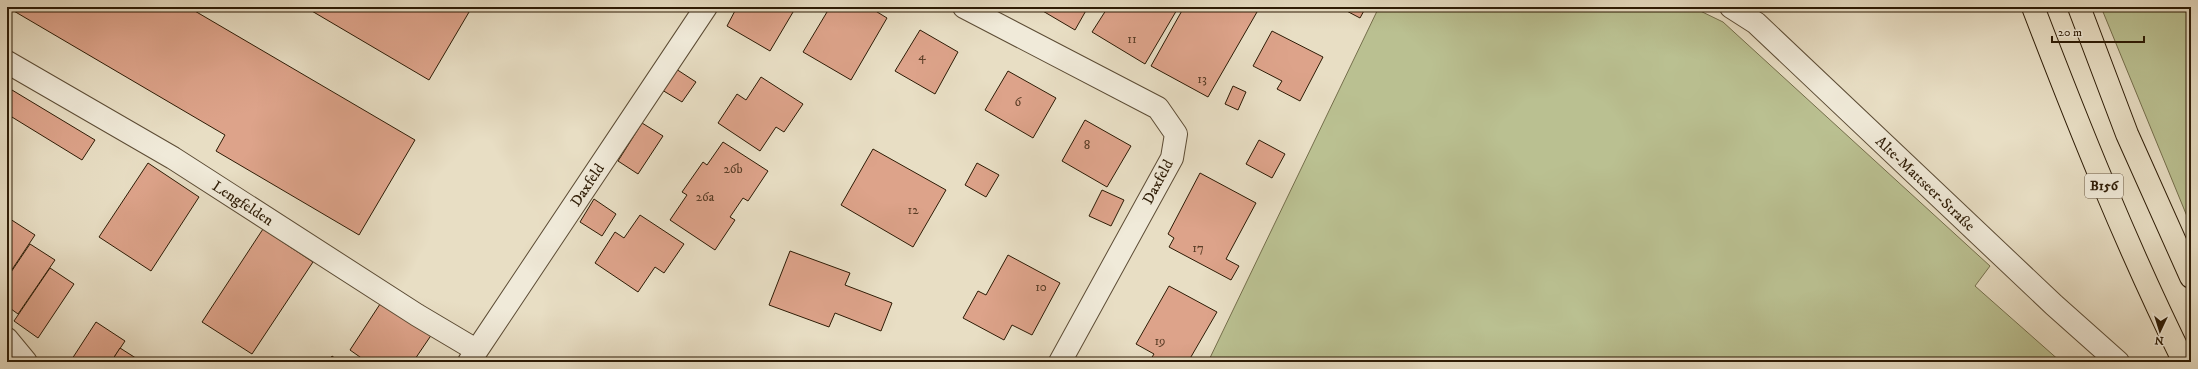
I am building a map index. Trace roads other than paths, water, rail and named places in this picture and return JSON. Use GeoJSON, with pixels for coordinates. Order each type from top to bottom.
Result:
{"type":"FeatureCollection","features":[{"type":"Feature","properties":{"kind":"main road","name":"B156"},"geometry":{"type":"LineString","coordinates":[[2033,7],[2080,132],[2165,324],[2184,362]]}},
{"type":"Feature","properties":{"kind":"main road","name":"B156"},"geometry":{"type":"LineString","coordinates":[[2079,7],[2127,134],[2191,277]]}},
{"type":"Feature","properties":{"kind":"street","name":"Daxfeld"},"geometry":{"type":"LineString","coordinates":[[472,356],[706,7]]}},
{"type":"Feature","properties":{"kind":"street","name":"Daxfeld"},"geometry":{"type":"LineString","coordinates":[[964,7],[1158,108],[1176,134],[1172,158],[1060,362]]}},
{"type":"Feature","properties":{"kind":"street","name":"Alte-Mattseer-Straße"},"geometry":{"type":"LineString","coordinates":[[1730,7],[1756,23],[2054,305],[2118,362]]}},
{"type":"Feature","properties":{"kind":"street","name":"Lengfelden"},"geometry":{"type":"LineString","coordinates":[[7,62],[173,158],[417,315],[472,356]]}},
{"type":"Feature","properties":{"kind":"street"},"geometry":{"type":"LineString","coordinates":[[7,339],[26,362]]}}]}
